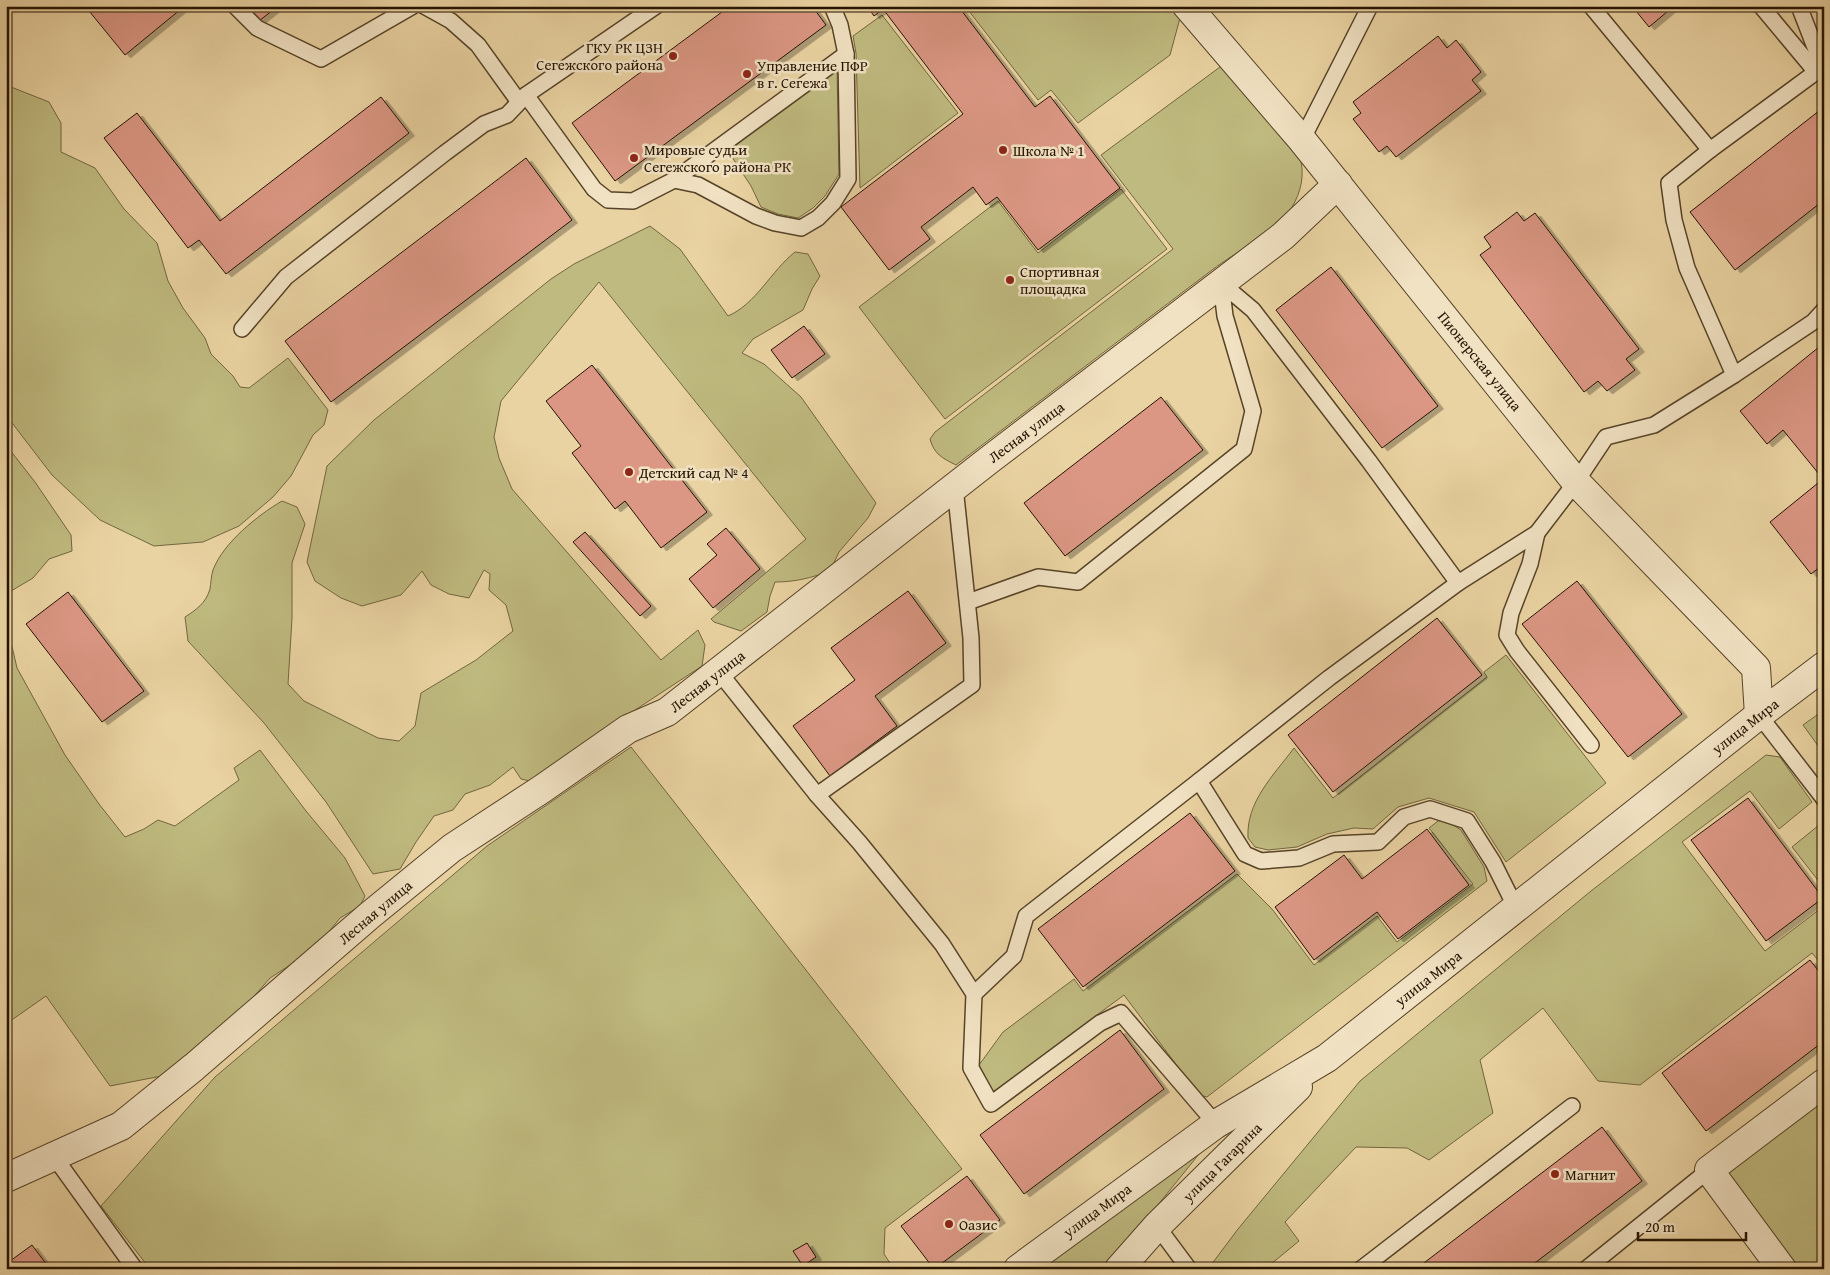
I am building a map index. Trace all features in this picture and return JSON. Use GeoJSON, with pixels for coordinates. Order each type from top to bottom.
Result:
{"type":"FeatureCollection","features":[{"type":"Feature","properties":{"kind":"street","name":"Пионерская улица"},"geometry":{"type":"LineString","coordinates":[[1187,6],[1338,184],[1576,482],[1756,668],[1758,715]]}},
{"type":"Feature","properties":{"kind":"street","name":"Лесная улица"},"geometry":{"type":"LineString","coordinates":[[6,1178],[121,1126],[194,1067],[370,915],[452,848],[542,789],[628,729],[666,712],[955,487],[1283,236],[1338,184]]}},
{"type":"Feature","properties":{"kind":"street","name":"улица Мира"},"geometry":{"type":"LineString","coordinates":[[1018,1269],[1216,1124],[1328,1058],[1758,715],[1824,666]]}},
{"type":"Feature","properties":{"kind":"street","name":"улица Гагарина"},"geometry":{"type":"LineString","coordinates":[[1119,1269],[1156,1226],[1328,1058]]}},
{"type":"Feature","properties":{"kind":"street"},"geometry":{"type":"LineString","coordinates":[[1782,1269],[1710,1170],[1824,1083]]}},
{"type":"Feature","properties":{"kind":"lane"},"geometry":{"type":"LineString","coordinates":[[235,6],[257,28],[321,59],[413,6]]}},
{"type":"Feature","properties":{"kind":"lane"},"geometry":{"type":"LineString","coordinates":[[424,6],[452,21],[478,45],[594,189],[608,200],[633,201],[674,180],[846,54]]}},
{"type":"Feature","properties":{"kind":"lane"},"geometry":{"type":"LineString","coordinates":[[242,329],[286,277],[484,124],[507,115],[523,99],[656,6]]}},
{"type":"Feature","properties":{"kind":"lane"},"geometry":{"type":"LineString","coordinates":[[674,180],[698,185],[756,216],[776,223],[801,228],[818,218],[833,203],[848,179],[846,54],[840,25],[832,6]]}},
{"type":"Feature","properties":{"kind":"lane"},"geometry":{"type":"LineString","coordinates":[[1302,140],[1370,6]]}},
{"type":"Feature","properties":{"kind":"lane"},"geometry":{"type":"LineString","coordinates":[[1591,6],[1710,150]]}},
{"type":"Feature","properties":{"kind":"lane"},"geometry":{"type":"LineString","coordinates":[[1761,6],[1821,69]]}},
{"type":"Feature","properties":{"kind":"lane"},"geometry":{"type":"LineString","coordinates":[[1799,6],[1821,69]]}},
{"type":"Feature","properties":{"kind":"lane"},"geometry":{"type":"LineString","coordinates":[[1734,375],[1687,268],[1674,220],[1669,183],[1710,150],[1821,69]]}},
{"type":"Feature","properties":{"kind":"lane"},"geometry":{"type":"LineString","coordinates":[[1221,283],[1253,310],[1369,461],[1458,583]]}},
{"type":"Feature","properties":{"kind":"lane"},"geometry":{"type":"LineString","coordinates":[[968,602],[1038,578],[1078,582],[1244,449],[1253,411],[1225,316],[1221,283]]}},
{"type":"Feature","properties":{"kind":"lane"},"geometry":{"type":"LineString","coordinates":[[974,994],[1014,956],[1026,916],[1329,678],[1458,583],[1537,532],[1576,482],[1606,437],[1654,426],[1813,322],[1824,310]]}},
{"type":"Feature","properties":{"kind":"lane"},"geometry":{"type":"LineString","coordinates":[[817,795],[972,685],[972,638],[955,487]]}},
{"type":"Feature","properties":{"kind":"lane"},"geometry":{"type":"LineString","coordinates":[[1537,532],[1530,564],[1511,613],[1507,635],[1516,651],[1591,745]]}},
{"type":"Feature","properties":{"kind":"lane"},"geometry":{"type":"LineString","coordinates":[[719,672],[817,795],[859,842],[942,944],[974,994],[971,1068],[991,1104],[1100,1023],[1121,1013],[1216,1124]]}},
{"type":"Feature","properties":{"kind":"lane"},"geometry":{"type":"LineString","coordinates":[[1758,715],[1824,799]]}},
{"type":"Feature","properties":{"kind":"lane"},"geometry":{"type":"LineString","coordinates":[[1199,781],[1245,854],[1261,861],[1300,858],[1333,844],[1378,842],[1404,817],[1430,808],[1467,821],[1493,862],[1516,908]]}},
{"type":"Feature","properties":{"kind":"lane"},"geometry":{"type":"LineString","coordinates":[[1361,1269],[1572,1106]]}},
{"type":"Feature","properties":{"kind":"lane"},"geometry":{"type":"LineString","coordinates":[[53,1156],[135,1269]]}},
{"type":"Feature","properties":{"kind":"lane"},"geometry":{"type":"LineString","coordinates":[[1586,1269],[1710,1170]]}},
{"type":"Feature","properties":{"kind":"lane"},"geometry":{"type":"LineString","coordinates":[[1156,1226],[1189,1269]]}},
{"type":"Feature","properties":{"kind":"shaded area"},"geometry":{"type":"Polygon","coordinates":[[[965,6],[1170,6],[1180,18],[1170,55],[1078,123],[1051,90],[1038,100],[965,6]]]}},
{"type":"Feature","properties":{"kind":"shaded area"},"geometry":{"type":"Polygon","coordinates":[[[882,15],[958,113],[860,188],[856,53],[853,36],[882,15]]]}},
{"type":"Feature","properties":{"kind":"shaded area"},"geometry":{"type":"Polygon","coordinates":[[[1224,64],[1300,157],[1301,183],[1292,207],[1266,233],[1212,270],[956,465],[943,458],[936,452],[930,439],[935,432],[1173,249],[1101,155],[1224,64]]]}},
{"type":"Feature","properties":{"kind":"shaded area"},"geometry":{"type":"Polygon","coordinates":[[[837,68],[839,174],[825,196],[813,208],[798,218],[778,214],[761,207],[751,186],[728,151],[837,68]]]}},
{"type":"Feature","properties":{"kind":"shaded area"},"geometry":{"type":"Polygon","coordinates":[[[6,85],[49,102],[61,123],[61,152],[95,168],[124,209],[157,243],[168,281],[183,308],[205,338],[211,354],[233,376],[240,387],[249,388],[288,358],[328,410],[324,425],[313,435],[291,476],[273,497],[239,526],[203,542],[154,546],[100,520],[52,475],[6,415],[6,85]]]}},
{"type":"Feature","properties":{"kind":"shaded area","name":"Спортивная площадка"},"geometry":{"type":"Polygon","coordinates":[[[1121,189],[1167,249],[945,419],[859,307],[998,201],[1038,253],[1121,189]]]}},
{"type":"Feature","properties":{"kind":"shaded area"},"geometry":{"type":"Polygon","coordinates":[[[650,226],[680,249],[728,316],[747,304],[778,268],[795,252],[808,254],[820,276],[803,310],[753,339],[742,353],[764,364],[801,397],[876,503],[868,518],[839,552],[830,571],[803,579],[775,582],[767,612],[741,631],[714,622],[711,619],[806,539],[599,282],[501,401],[494,437],[499,458],[512,489],[661,660],[698,630],[705,645],[702,666],[591,739],[534,782],[521,779],[513,767],[490,785],[465,794],[453,810],[434,816],[400,869],[373,874],[326,802],[264,723],[188,641],[185,617],[197,609],[206,598],[210,589],[213,570],[218,560],[242,531],[262,514],[282,501],[297,507],[305,524],[292,563],[292,618],[288,684],[304,701],[378,738],[399,741],[415,726],[421,693],[476,660],[513,631],[506,605],[489,590],[490,574],[484,570],[469,598],[449,594],[431,585],[422,571],[401,595],[362,606],[341,598],[315,581],[307,562],[327,466],[374,420],[551,279],[574,264],[650,226]]]}},
{"type":"Feature","properties":{"kind":"shaded area"},"geometry":{"type":"Polygon","coordinates":[[[6,445],[35,482],[71,535],[72,551],[49,559],[33,578],[6,594],[6,445]]]}},
{"type":"Feature","properties":{"kind":"shaded area"},"geometry":{"type":"Polygon","coordinates":[[[6,639],[11,642],[17,668],[65,755],[125,837],[144,829],[158,820],[175,826],[239,780],[234,768],[260,750],[306,811],[345,858],[365,896],[360,906],[340,918],[315,949],[270,978],[250,1001],[167,1075],[110,1086],[46,996],[6,1024],[6,639]]]}},
{"type":"Feature","properties":{"kind":"shaded area"},"geometry":{"type":"Polygon","coordinates":[[[1506,655],[1606,783],[1506,862],[1474,812],[1429,798],[1398,807],[1373,829],[1354,828],[1327,834],[1297,847],[1268,850],[1255,847],[1248,838],[1251,813],[1256,801],[1262,790],[1294,748],[1333,798],[1487,677],[1484,672],[1506,655]]]}},
{"type":"Feature","properties":{"kind":"shaded area"},"geometry":{"type":"Polygon","coordinates":[[[1824,710],[1824,754],[1803,725],[1824,710]]]}},
{"type":"Feature","properties":{"kind":"shaded area"},"geometry":{"type":"Polygon","coordinates":[[[631,747],[962,1169],[885,1228],[884,1254],[894,1269],[150,1269],[101,1206],[215,1077],[487,846],[631,747]]]}},
{"type":"Feature","properties":{"kind":"shaded area"},"geometry":{"type":"Polygon","coordinates":[[[1766,755],[1780,757],[1812,802],[1779,829],[1750,791],[1682,842],[1765,951],[1824,906],[1824,967],[1812,953],[1640,1085],[1598,1081],[1543,1008],[1480,1060],[1493,1113],[1429,1160],[1407,1148],[1356,1147],[1285,1222],[1299,1241],[1265,1269],[1208,1269],[1238,1229],[1360,1081],[1591,891],[1766,755]]]}},
{"type":"Feature","properties":{"kind":"shaded area"},"geometry":{"type":"Polygon","coordinates":[[[1442,818],[1461,830],[1484,867],[1487,881],[1207,1097],[1199,1095],[1124,995],[993,1092],[979,1065],[1003,1032],[1074,979],[1083,991],[1237,874],[1272,909],[1314,965],[1377,916],[1397,942],[1473,884],[1429,828],[1442,818]]]}},
{"type":"Feature","properties":{"kind":"shaded area"},"geometry":{"type":"Polygon","coordinates":[[[1824,821],[1824,888],[1792,847],[1824,821]]]}},
{"type":"Feature","properties":{"kind":"shaded area"},"geometry":{"type":"Polygon","coordinates":[[[1824,1096],[1824,1269],[1797,1269],[1727,1176],[1735,1164],[1824,1096]]]}},
{"type":"Feature","properties":{"kind":"shaded area"},"geometry":{"type":"Polygon","coordinates":[[[1208,1143],[1106,1269],[1039,1269],[1208,1143]]]}},
{"type":"Feature","properties":{"kind":"building"},"geometry":{"type":"Polygon","coordinates":[[[85,6],[178,6],[181,9],[125,55],[85,6]]]}},
{"type":"Feature","properties":{"kind":"building"},"geometry":{"type":"Polygon","coordinates":[[[247,6],[278,6],[259,21],[247,6]]]}},
{"type":"Feature","properties":{"kind":"building"},"geometry":{"type":"Polygon","coordinates":[[[730,6],[812,6],[826,25],[615,181],[572,123],[730,6]]]}},
{"type":"Feature","properties":{"kind":"building","name":"Школа № 1"},"geometry":{"type":"Polygon","coordinates":[[[867,6],[958,6],[1035,107],[1050,96],[1120,188],[1038,250],[997,197],[986,205],[973,187],[921,227],[930,239],[889,270],[841,207],[963,114],[883,9],[874,16],[867,6]]]}},
{"type":"Feature","properties":{"kind":"building"},"geometry":{"type":"Polygon","coordinates":[[[1632,6],[1674,6],[1649,27],[1632,6]]]}},
{"type":"Feature","properties":{"kind":"building"},"geometry":{"type":"Polygon","coordinates":[[[1438,36],[1447,48],[1456,40],[1481,72],[1472,80],[1481,91],[1396,157],[1387,146],[1379,152],[1353,119],[1361,113],[1353,102],[1438,36]]]}},
{"type":"Feature","properties":{"kind":"building"},"geometry":{"type":"Polygon","coordinates":[[[381,97],[409,133],[226,274],[199,240],[188,248],[104,138],[137,113],[220,221],[381,97]]]}},
{"type":"Feature","properties":{"kind":"building"},"geometry":{"type":"Polygon","coordinates":[[[1824,107],[1824,200],[1735,270],[1690,212],[1824,107]]]}},
{"type":"Feature","properties":{"kind":"building"},"geometry":{"type":"Polygon","coordinates":[[[526,158],[572,220],[331,402],[285,341],[526,158]]]}},
{"type":"Feature","properties":{"kind":"building"},"geometry":{"type":"Polygon","coordinates":[[[1517,212],[1524,221],[1535,213],[1639,349],[1626,359],[1635,370],[1607,391],[1598,381],[1584,392],[1480,255],[1491,247],[1484,237],[1517,212]]]}},
{"type":"Feature","properties":{"kind":"building"},"geometry":{"type":"Polygon","coordinates":[[[1331,267],[1438,406],[1382,448],[1276,310],[1331,267]]]}},
{"type":"Feature","properties":{"kind":"building"},"geometry":{"type":"Polygon","coordinates":[[[804,326],[825,354],[792,378],[771,350],[804,326]]]}},
{"type":"Feature","properties":{"kind":"building"},"geometry":{"type":"Polygon","coordinates":[[[1824,343],[1824,564],[1811,574],[1770,522],[1823,479],[1783,430],[1767,444],[1740,411],[1824,343]]]}},
{"type":"Feature","properties":{"kind":"building"},"geometry":{"type":"Polygon","coordinates":[[[592,365],[707,512],[661,548],[625,501],[615,509],[572,453],[581,446],[546,401],[592,365]]]}},
{"type":"Feature","properties":{"kind":"building"},"geometry":{"type":"Polygon","coordinates":[[[1161,397],[1203,450],[1065,556],[1024,503],[1161,397]]]}},
{"type":"Feature","properties":{"kind":"building"},"geometry":{"type":"Polygon","coordinates":[[[726,528],[760,569],[713,608],[689,579],[717,555],[707,544],[726,528]]]}},
{"type":"Feature","properties":{"kind":"building"},"geometry":{"type":"Polygon","coordinates":[[[585,532],[651,606],[640,616],[573,542],[585,532]]]}},
{"type":"Feature","properties":{"kind":"building"},"geometry":{"type":"Polygon","coordinates":[[[1577,581],[1682,714],[1628,757],[1522,624],[1577,581]]]}},
{"type":"Feature","properties":{"kind":"building"},"geometry":{"type":"Polygon","coordinates":[[[908,591],[946,643],[875,696],[897,726],[830,776],[793,726],[855,680],[831,648],[908,591]]]}},
{"type":"Feature","properties":{"kind":"building"},"geometry":{"type":"Polygon","coordinates":[[[68,592],[144,691],[102,722],[26,624],[68,592]]]}},
{"type":"Feature","properties":{"kind":"building"},"geometry":{"type":"Polygon","coordinates":[[[1437,618],[1482,675],[1333,792],[1288,735],[1437,618]]]}},
{"type":"Feature","properties":{"kind":"building"},"geometry":{"type":"Polygon","coordinates":[[[1748,798],[1823,898],[1766,941],[1691,840],[1748,798]]]}},
{"type":"Feature","properties":{"kind":"building"},"geometry":{"type":"Polygon","coordinates":[[[1190,813],[1235,871],[1083,987],[1038,929],[1190,813]]]}},
{"type":"Feature","properties":{"kind":"building"},"geometry":{"type":"Polygon","coordinates":[[[1427,829],[1469,885],[1398,939],[1377,912],[1314,960],[1275,907],[1344,855],[1362,879],[1427,829]]]}},
{"type":"Feature","properties":{"kind":"building"},"geometry":{"type":"Polygon","coordinates":[[[1810,960],[1824,978],[1824,1041],[1706,1131],[1662,1073],[1810,960]]]}},
{"type":"Feature","properties":{"kind":"building"},"geometry":{"type":"Polygon","coordinates":[[[1120,1030],[1164,1089],[1024,1194],[980,1135],[1120,1030]]]}},
{"type":"Feature","properties":{"kind":"building"},"geometry":{"type":"Polygon","coordinates":[[[1602,1127],[1642,1181],[1527,1269],[1416,1269],[1602,1127]]]}},
{"type":"Feature","properties":{"kind":"building"},"geometry":{"type":"Polygon","coordinates":[[[967,1176],[1000,1220],[934,1269],[901,1226],[967,1176]]]}},
{"type":"Feature","properties":{"kind":"building"},"geometry":{"type":"Polygon","coordinates":[[[807,1243],[816,1257],[803,1266],[793,1251],[807,1243]]]}},
{"type":"Feature","properties":{"kind":"building"},"geometry":{"type":"Polygon","coordinates":[[[32,1245],[50,1269],[6,1269],[6,1264],[32,1245]]]}},
{"type":"Feature","properties":{"kind":"place","name":"ГКУ РК ЦЗН Сегежского района"},"geometry":{"type":"Point","coordinates":[673,56]}},
{"type":"Feature","properties":{"kind":"place","name":"Управление ПФР в г. Сегежа"},"geometry":{"type":"Point","coordinates":[747,74]}},
{"type":"Feature","properties":{"kind":"place","name":"Школа № 1"},"geometry":{"type":"Point","coordinates":[1003,150]}},
{"type":"Feature","properties":{"kind":"place","name":"Мировые судьи Сегежского района РК"},"geometry":{"type":"Point","coordinates":[634,158]}},
{"type":"Feature","properties":{"kind":"place","name":"Спортивная площадка"},"geometry":{"type":"Point","coordinates":[1010,280]}},
{"type":"Feature","properties":{"kind":"place","name":"Детский сад № 4"},"geometry":{"type":"Point","coordinates":[629,472]}},
{"type":"Feature","properties":{"kind":"place","name":"Магнит"},"geometry":{"type":"Point","coordinates":[1555,1174]}},
{"type":"Feature","properties":{"kind":"place","name":"Оазис"},"geometry":{"type":"Point","coordinates":[949,1224]}}]}
